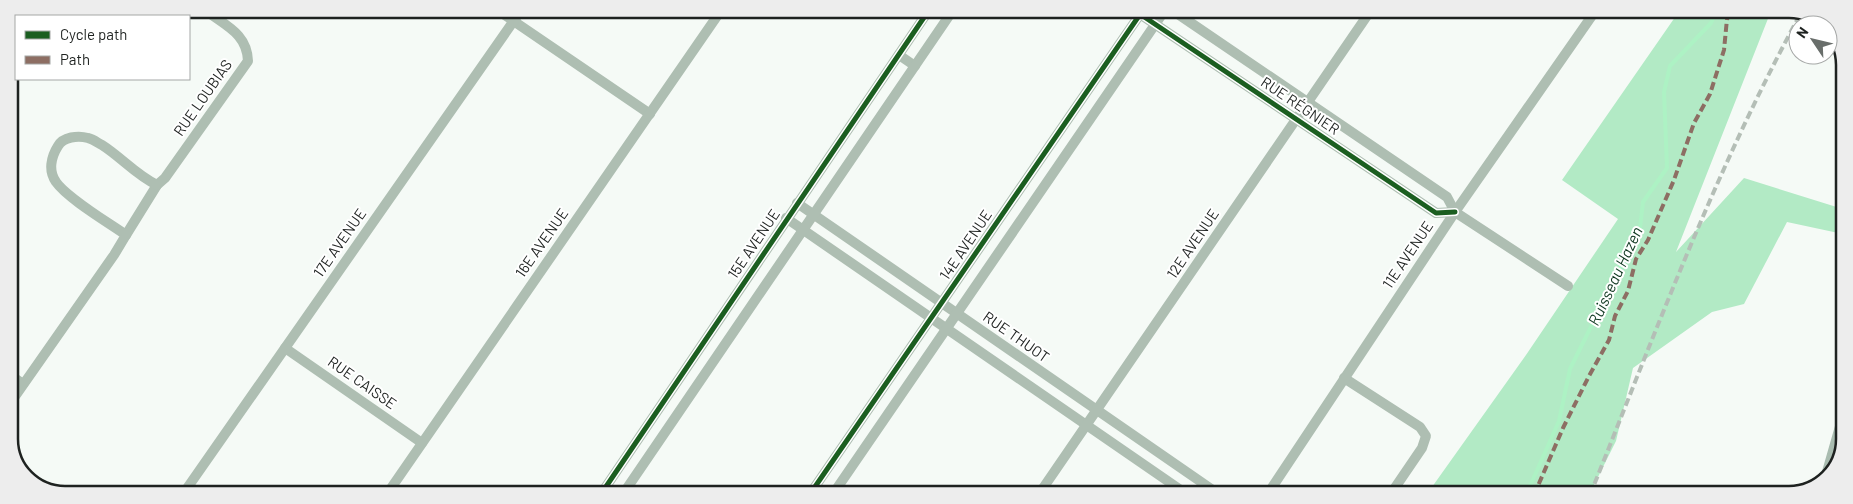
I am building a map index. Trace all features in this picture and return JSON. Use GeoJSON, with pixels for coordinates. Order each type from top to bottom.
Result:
{"type":"FeatureCollection","features":[{"type":"Feature","properties":{"kind":"street","name":"RUE LOUBIAS"},"geometry":{"type":"LineString","coordinates":[[18,392],[114,255],[157,185],[165,178],[248,61],[243,39],[216,18]]}},
{"type":"Feature","properties":{"kind":"street"},"geometry":{"type":"LineString","coordinates":[[510,18],[650,114]]}},
{"type":"Feature","properties":{"kind":"street","name":"17E AVENUE"},"geometry":{"type":"LineString","coordinates":[[189,486],[516,18]]}},
{"type":"Feature","properties":{"kind":"street","name":"16E AVENUE"},"geometry":{"type":"LineString","coordinates":[[392,486],[716,18]]}},
{"type":"Feature","properties":{"kind":"street","name":"15E AVENUE"},"geometry":{"type":"LineString","coordinates":[[605,486],[924,18]]}},
{"type":"Feature","properties":{"kind":"street"},"geometry":{"type":"LineString","coordinates":[[628,486],[948,18]]}},
{"type":"Feature","properties":{"kind":"street","name":"14E AVENUE"},"geometry":{"type":"LineString","coordinates":[[815,486],[1134,18]]}},
{"type":"Feature","properties":{"kind":"street","name":"RUE RÉGNIER"},"geometry":{"type":"LineString","coordinates":[[1148,18],[1436,213],[1455,212]]}},
{"type":"Feature","properties":{"kind":"street","name":"14E AVENUE"},"geometry":{"type":"LineString","coordinates":[[839,486],[1159,18]]}},
{"type":"Feature","properties":{"kind":"street","name":"RUE RÉGNIER"},"geometry":{"type":"LineString","coordinates":[[1184,18],[1447,197],[1455,212],[1568,286]]}},
{"type":"Feature","properties":{"kind":"street","name":"12E AVENUE"},"geometry":{"type":"LineString","coordinates":[[1044,486],[1366,18]]}},
{"type":"Feature","properties":{"kind":"street","name":"11E AVENUE"},"geometry":{"type":"LineString","coordinates":[[1273,486],[1455,212],[1590,18]]}},
{"type":"Feature","properties":{"kind":"street"},"geometry":{"type":"LineString","coordinates":[[899,55],[915,66]]}},
{"type":"Feature","properties":{"kind":"street"},"geometry":{"type":"LineString","coordinates":[[126,235],[84,206],[56,182],[51,170],[52,155],[60,143],[72,137],[89,138],[116,154],[145,179],[157,185]]}},
{"type":"Feature","properties":{"kind":"street","name":"RUE THUOT"},"geometry":{"type":"LineString","coordinates":[[797,203],[1207,486]]}},
{"type":"Feature","properties":{"kind":"street"},"geometry":{"type":"LineString","coordinates":[[786,218],[1175,486]]}},
{"type":"Feature","properties":{"kind":"street","name":"RUE CAISSE"},"geometry":{"type":"LineString","coordinates":[[285,348],[422,443]]}},
{"type":"Feature","properties":{"kind":"street"},"geometry":{"type":"LineString","coordinates":[[679,378],[695,389]]}},
{"type":"Feature","properties":{"kind":"street"},"geometry":{"type":"LineString","coordinates":[[1344,378],[1420,427],[1426,436],[1422,448],[1396,486]]}},
{"type":"Feature","properties":{"kind":"street"},"geometry":{"type":"LineString","coordinates":[[18,380],[23,384]]}},
{"type":"Feature","properties":{"kind":"street","name":"14E AVENUE"},"geometry":{"type":"LineString","coordinates":[[818,482],[824,486]]}},
{"type":"Feature","properties":{"kind":"green space"},"geometry":{"type":"Polygon","coordinates":[[[1674,18],[1768,18],[1676,252],[1744,178],[1835,207],[1835,232],[1787,222],[1744,304],[1712,312],[1633,368],[1616,441],[1594,486],[1433,486],[1526,355],[1618,219],[1562,180],[1674,18]]]}},
{"type":"Feature","properties":{"kind":"waterway","name":"Ruisseau Hazen"},"geometry":{"type":"LineString","coordinates":[[1530,486],[1559,421],[1570,369],[1640,228],[1643,202],[1667,168],[1664,92],[1670,66],[1711,23],[1713,18]]}},
{"type":"Feature","properties":{"kind":"railway"},"geometry":{"type":"LineString","coordinates":[[1594,486],[1715,189],[1742,129],[1798,19]]}},
{"type":"Feature","properties":{"kind":"marked path"},"geometry":{"type":"LineString","coordinates":[[1538,486],[1563,428],[1609,340],[1615,316],[1628,291],[1636,259],[1648,240],[1674,180],[1694,123],[1710,94],[1724,50],[1728,18]]}},
{"type":"Feature","properties":{"kind":"cycle path"},"geometry":{"type":"LineString","coordinates":[[606,486],[924,18]]}},
{"type":"Feature","properties":{"kind":"cycle path"},"geometry":{"type":"LineString","coordinates":[[816,486],[1137,18]]}},
{"type":"Feature","properties":{"kind":"cycle path"},"geometry":{"type":"LineString","coordinates":[[1146,18],[1436,213],[1455,212]]}}]}
